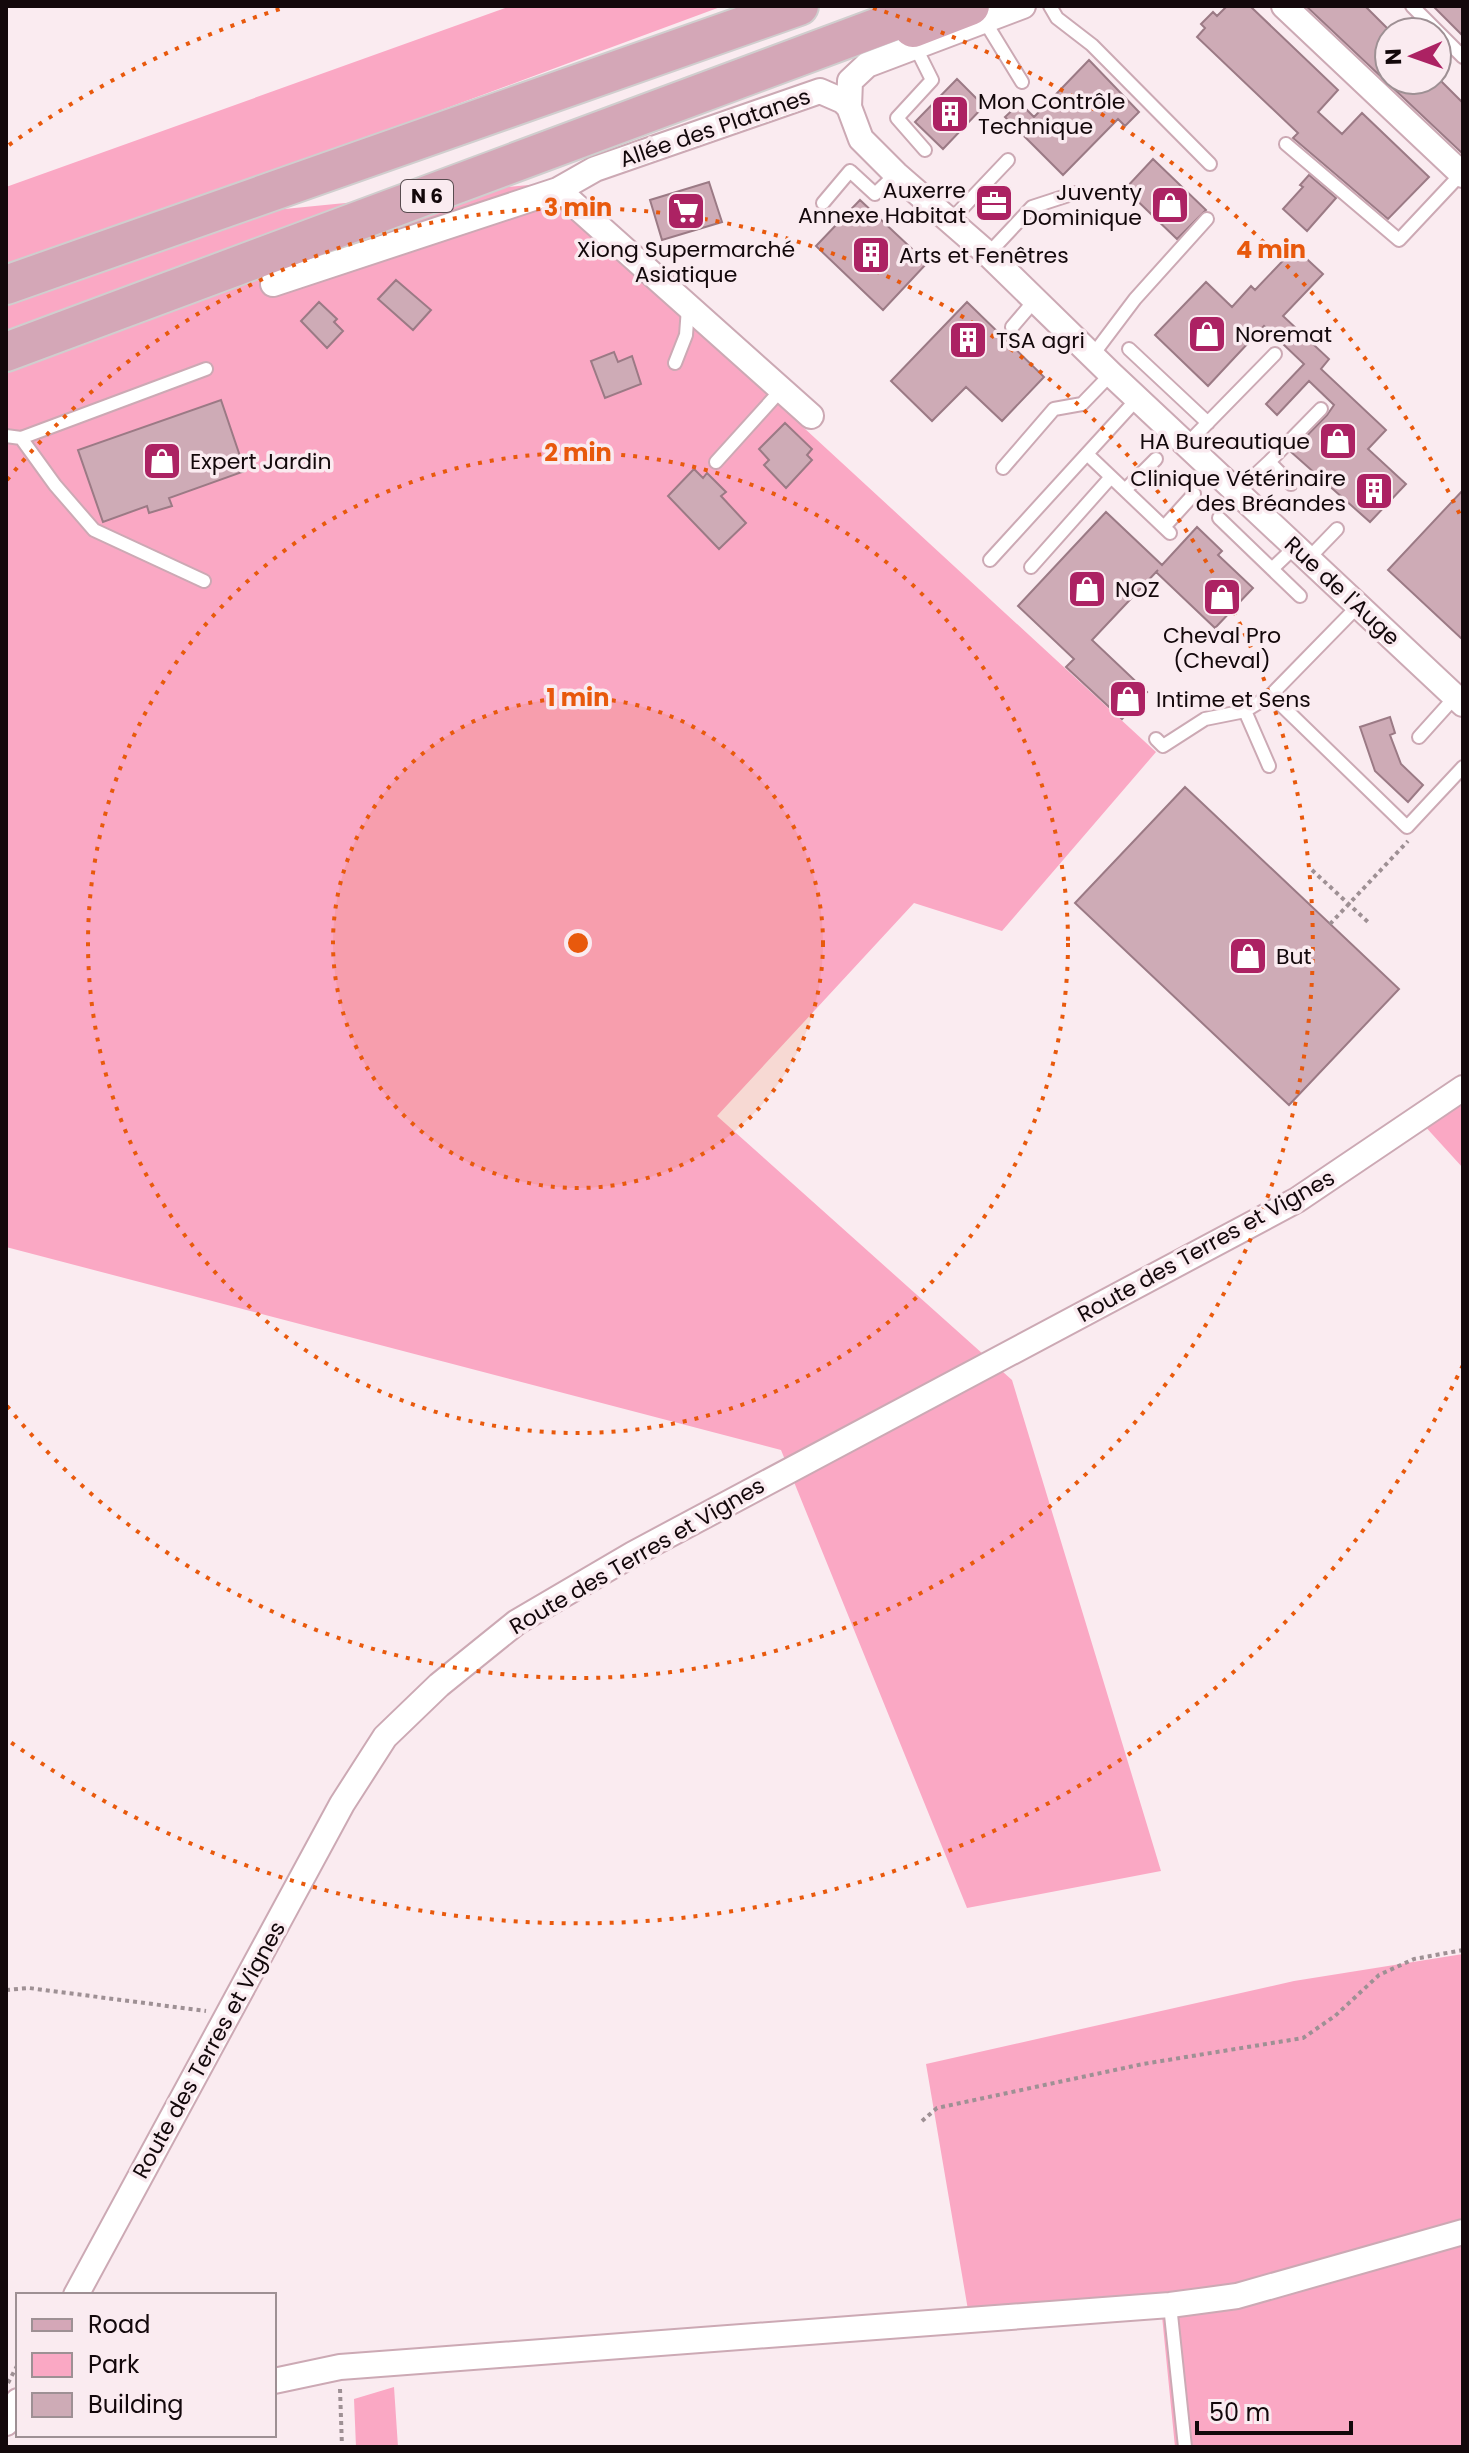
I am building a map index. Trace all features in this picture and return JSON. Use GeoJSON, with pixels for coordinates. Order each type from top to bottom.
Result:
{"type":"FeatureCollection","features":[{"type":"Feature","properties":{"kind":"main road","name":"N 6"},"geometry":{"type":"LineString","coordinates":[[6,285],[799,6]]}},
{"type":"Feature","properties":{"kind":"main road","name":"N 6"},"geometry":{"type":"LineString","coordinates":[[6,352],[848,41],[935,6]]}},
{"type":"Feature","properties":{"kind":"main road"},"geometry":{"type":"LineString","coordinates":[[848,41],[871,40],[977,13]]}},
{"type":"Feature","properties":{"kind":"street"},"geometry":{"type":"LineString","coordinates":[[849,107],[850,81],[867,65],[915,46],[977,13],[1023,6]]}},
{"type":"Feature","properties":{"kind":"street"},"geometry":{"type":"LineString","coordinates":[[1284,6],[1462,175]]}},
{"type":"Feature","properties":{"kind":"street","name":"Allée des Platanes"},"geometry":{"type":"LineString","coordinates":[[273,284],[558,190],[595,169],[820,91],[849,107]]}},
{"type":"Feature","properties":{"kind":"street","name":"Rue de l'Auge"},"geometry":{"type":"LineString","coordinates":[[849,107],[861,139],[896,174],[988,254],[1137,399],[1459,701]]}},
{"type":"Feature","properties":{"kind":"street"},"geometry":{"type":"LineString","coordinates":[[558,190],[811,416]]}},
{"type":"Feature","properties":{"kind":"street","name":"Route des Terres et Vignes"},"geometry":{"type":"LineString","coordinates":[[77,2293],[342,1804],[385,1737],[439,1685],[517,1622],[633,1554],[1297,1200],[1463,1088]]}},
{"type":"Feature","properties":{"kind":"street"},"geometry":{"type":"LineString","coordinates":[[276,2381],[340,2367],[1170,2305],[1237,2296],[1463,2232]]}},
{"type":"Feature","properties":{"kind":"street"},"geometry":{"type":"LineString","coordinates":[[6,2424],[16,2405]]}},
{"type":"Feature","properties":{"kind":"lane"},"geometry":{"type":"LineString","coordinates":[[1050,6],[1057,18],[1092,45],[1210,164]]}},
{"type":"Feature","properties":{"kind":"lane"},"geometry":{"type":"LineString","coordinates":[[1412,6],[1463,57]]}},
{"type":"Feature","properties":{"kind":"lane"},"geometry":{"type":"LineString","coordinates":[[977,13],[1022,82]]}},
{"type":"Feature","properties":{"kind":"lane"},"geometry":{"type":"LineString","coordinates":[[915,46],[932,80],[897,118],[925,150]]}},
{"type":"Feature","properties":{"kind":"lane"},"geometry":{"type":"LineString","coordinates":[[1286,144],[1399,240],[1462,175]]}},
{"type":"Feature","properties":{"kind":"lane"},"geometry":{"type":"LineString","coordinates":[[951,220],[1008,160]]}},
{"type":"Feature","properties":{"kind":"lane"},"geometry":{"type":"LineString","coordinates":[[823,203],[850,171],[875,194],[896,174]]}},
{"type":"Feature","properties":{"kind":"lane"},"geometry":{"type":"LineString","coordinates":[[988,254],[1032,207],[1075,193]]}},
{"type":"Feature","properties":{"kind":"lane"},"geometry":{"type":"LineString","coordinates":[[1092,356],[1135,299],[1207,219]]}},
{"type":"Feature","properties":{"kind":"lane"},"geometry":{"type":"LineString","coordinates":[[1012,327],[1035,300]]}},
{"type":"Feature","properties":{"kind":"lane"},"geometry":{"type":"LineString","coordinates":[[675,363],[686,335],[688,308]]}},
{"type":"Feature","properties":{"kind":"lane"},"geometry":{"type":"LineString","coordinates":[[1129,349],[1208,423]]}},
{"type":"Feature","properties":{"kind":"lane"},"geometry":{"type":"LineString","coordinates":[[1186,445],[1275,354]]}},
{"type":"Feature","properties":{"kind":"lane"},"geometry":{"type":"LineString","coordinates":[[6,436],[21,438],[206,369]]}},
{"type":"Feature","properties":{"kind":"lane"},"geometry":{"type":"LineString","coordinates":[[1003,468],[1054,409],[1082,404],[1111,374]]}},
{"type":"Feature","properties":{"kind":"lane"},"geometry":{"type":"LineString","coordinates":[[716,462],[781,390]]}},
{"type":"Feature","properties":{"kind":"lane"},"geometry":{"type":"LineString","coordinates":[[990,560],[1137,399]]}},
{"type":"Feature","properties":{"kind":"lane"},"geometry":{"type":"LineString","coordinates":[[1237,492],[1321,409]]}},
{"type":"Feature","properties":{"kind":"lane"},"geometry":{"type":"LineString","coordinates":[[21,438],[55,485],[94,530],[204,581]]}},
{"type":"Feature","properties":{"kind":"lane"},"geometry":{"type":"LineString","coordinates":[[1087,454],[1167,530],[1194,494]]}},
{"type":"Feature","properties":{"kind":"lane"},"geometry":{"type":"LineString","coordinates":[[1125,490],[1156,459]]}},
{"type":"Feature","properties":{"kind":"lane"},"geometry":{"type":"LineString","coordinates":[[1269,462],[1291,484]]}},
{"type":"Feature","properties":{"kind":"lane"},"geometry":{"type":"LineString","coordinates":[[1031,567],[1111,477]]}},
{"type":"Feature","properties":{"kind":"lane"},"geometry":{"type":"LineString","coordinates":[[1219,518],[1300,596]]}},
{"type":"Feature","properties":{"kind":"lane"},"geometry":{"type":"LineString","coordinates":[[1272,569],[1337,529]]}},
{"type":"Feature","properties":{"kind":"lane"},"geometry":{"type":"LineString","coordinates":[[1156,739],[1163,746],[1205,719],[1245,711],[1271,695],[1358,606]]}},
{"type":"Feature","properties":{"kind":"lane"},"geometry":{"type":"LineString","coordinates":[[1271,695],[1407,827],[1463,767]]}},
{"type":"Feature","properties":{"kind":"lane"},"geometry":{"type":"LineString","coordinates":[[1419,737],[1459,701]]}},
{"type":"Feature","properties":{"kind":"lane"},"geometry":{"type":"LineString","coordinates":[[1245,711],[1269,766]]}},
{"type":"Feature","properties":{"kind":"lane"},"geometry":{"type":"LineString","coordinates":[[1170,2305],[1185,2447]]}},
{"type":"Feature","properties":{"kind":"path"},"geometry":{"type":"LineString","coordinates":[[1330,924],[1413,836]]}},
{"type":"Feature","properties":{"kind":"path"},"geometry":{"type":"LineString","coordinates":[[1312,870],[1368,922]]}},
{"type":"Feature","properties":{"kind":"path"},"geometry":{"type":"LineString","coordinates":[[922,2121],[937,2108],[1143,2064],[1303,2038],[1335,2016],[1379,1975],[1414,1959],[1463,1950]]}},
{"type":"Feature","properties":{"kind":"path"},"geometry":{"type":"LineString","coordinates":[[6,1990],[29,1988],[199,2008],[226,2017]]}},
{"type":"Feature","properties":{"kind":"path"},"geometry":{"type":"LineString","coordinates":[[340,2367],[342,2447]]}},
{"type":"Feature","properties":{"kind":"path"},"geometry":{"type":"LineString","coordinates":[[6,2388],[16,2368]]}},
{"type":"Feature","properties":{"kind":"green space"},"geometry":{"type":"Polygon","coordinates":[[[511,6],[723,6],[133,224],[539,184],[1156,752],[1002,931],[914,903],[717,1116],[1012,1380],[1161,1871],[967,1908],[781,1450],[6,1247],[6,187],[511,6]]]}},
{"type":"Feature","properties":{"kind":"green space"},"geometry":{"type":"Polygon","coordinates":[[[1463,1089],[1463,1168],[1422,1123],[1463,1089]]]}},
{"type":"Feature","properties":{"kind":"green space"},"geometry":{"type":"Polygon","coordinates":[[[1463,1954],[1463,2447],[1175,2447],[1160,2296],[968,2310],[926,2064],[1294,1981],[1463,1954]]]}},
{"type":"Feature","properties":{"kind":"green space"},"geometry":{"type":"Polygon","coordinates":[[[394,2387],[398,2447],[356,2447],[354,2399],[394,2387]]]}},
{"type":"Feature","properties":{"kind":"building"},"geometry":{"type":"Polygon","coordinates":[[[1227,6],[1250,6],[1338,90],[1318,112],[1342,134],[1362,113],[1429,177],[1388,219],[1293,138],[1298,133],[1197,37],[1205,28],[1201,24],[1213,12],[1217,16],[1227,6]]]}},
{"type":"Feature","properties":{"kind":"building"},"geometry":{"type":"Polygon","coordinates":[[[1306,6],[1365,6],[1375,16],[1373,69],[1306,6]]]}},
{"type":"Feature","properties":{"kind":"building"},"geometry":{"type":"Polygon","coordinates":[[[1433,6],[1463,6],[1463,36],[1453,26],[1453,16],[1443,16],[1433,6]]]}},
{"type":"Feature","properties":{"kind":"building"},"geometry":{"type":"Polygon","coordinates":[[[1089,60],[1139,112],[1125,126],[1118,119],[1063,175],[1005,117],[1020,103],[1034,117],[1089,60]]]}},
{"type":"Feature","properties":{"kind":"building","name":"Mon Contrôle Technique"},"geometry":{"type":"Polygon","coordinates":[[[957,79],[984,106],[943,149],[915,122],[957,79]]]}},
{"type":"Feature","properties":{"kind":"building"},"geometry":{"type":"Polygon","coordinates":[[[1453,93],[1463,103],[1463,154],[1401,96],[1453,96],[1453,93]]]}},
{"type":"Feature","properties":{"kind":"building","name":"Juventy Dominique"},"geometry":{"type":"Polygon","coordinates":[[[1153,159],[1206,210],[1177,239],[1125,189],[1153,159]]]}},
{"type":"Feature","properties":{"kind":"building"},"geometry":{"type":"Polygon","coordinates":[[[1309,175],[1336,198],[1307,231],[1283,209],[1303,187],[1300,185],[1309,175]]]}},
{"type":"Feature","properties":{"kind":"building","name":"Xiong Supermarché Asiatique"},"geometry":{"type":"Polygon","coordinates":[[[709,182],[722,222],[662,240],[650,200],[709,182]]]}},
{"type":"Feature","properties":{"kind":"building","name":"Arts et Fenêtres"},"geometry":{"type":"Polygon","coordinates":[[[860,200],[927,263],[883,310],[816,246],[860,200]]]}},
{"type":"Feature","properties":{"kind":"building"},"geometry":{"type":"Polygon","coordinates":[[[1295,248],[1323,274],[1283,316],[1329,359],[1321,369],[1386,430],[1368,449],[1406,484],[1370,522],[1291,452],[1334,405],[1309,381],[1277,415],[1266,404],[1304,364],[1264,326],[1208,386],[1155,335],[1206,282],[1232,307],[1251,286],[1255,290],[1295,248]]]}},
{"type":"Feature","properties":{"kind":"building"},"geometry":{"type":"Polygon","coordinates":[[[396,280],[431,310],[413,330],[378,299],[396,280]]]}},
{"type":"Feature","properties":{"kind":"building"},"geometry":{"type":"Polygon","coordinates":[[[319,302],[337,319],[334,322],[343,331],[327,348],[301,321],[319,302]]]}},
{"type":"Feature","properties":{"kind":"building","name":"TSA agri"},"geometry":{"type":"Polygon","coordinates":[[[967,302],[1044,377],[1002,421],[966,387],[932,421],[891,381],[967,302]]]}},
{"type":"Feature","properties":{"kind":"building"},"geometry":{"type":"Polygon","coordinates":[[[614,352],[618,362],[632,356],[641,384],[605,398],[591,361],[614,352]]]}},
{"type":"Feature","properties":{"kind":"building","name":"Expert Jardin"},"geometry":{"type":"Polygon","coordinates":[[[221,400],[245,471],[169,498],[172,506],[149,513],[147,506],[103,522],[78,450],[221,400]]]}},
{"type":"Feature","properties":{"kind":"building"},"geometry":{"type":"Polygon","coordinates":[[[785,423],[812,449],[807,455],[812,460],[786,488],[764,465],[769,460],[759,449],[785,423]]]}},
{"type":"Feature","properties":{"kind":"building"},"geometry":{"type":"Polygon","coordinates":[[[694,469],[703,478],[707,473],[726,492],[721,496],[746,523],[719,549],[668,496],[694,469]]]}},
{"type":"Feature","properties":{"kind":"building"},"geometry":{"type":"Polygon","coordinates":[[[1463,490],[1463,640],[1388,570],[1463,490]]]}},
{"type":"Feature","properties":{"kind":"building"},"geometry":{"type":"Polygon","coordinates":[[[1106,512],[1162,565],[1197,527],[1222,551],[1218,555],[1253,588],[1215,628],[1156,572],[1092,640],[1147,692],[1122,719],[1066,667],[1074,659],[1018,606],[1106,512]]]}},
{"type":"Feature","properties":{"kind":"building"},"geometry":{"type":"Polygon","coordinates":[[[1390,717],[1395,733],[1390,735],[1401,764],[1423,785],[1408,802],[1375,771],[1360,727],[1390,717]]]}},
{"type":"Feature","properties":{"kind":"building","name":"But"},"geometry":{"type":"Polygon","coordinates":[[[1185,787],[1399,989],[1289,1105],[1075,903],[1185,787]]]}},
{"type":"Feature","properties":{"kind":"place","name":"Mon Contrôle Technique"},"geometry":{"type":"Point","coordinates":[950,114]}},
{"type":"Feature","properties":{"kind":"place","name":"Auxerre Annexe Habitat"},"geometry":{"type":"Point","coordinates":[994,203]}},
{"type":"Feature","properties":{"kind":"place","name":"Juventy Dominique"},"geometry":{"type":"Point","coordinates":[1170,205]}},
{"type":"Feature","properties":{"kind":"place","name":"Xiong Supermarché Asiatique"},"geometry":{"type":"Point","coordinates":[686,211]}},
{"type":"Feature","properties":{"kind":"place","name":"Arts et Fenêtres"},"geometry":{"type":"Point","coordinates":[871,255]}},
{"type":"Feature","properties":{"kind":"place","name":"Noremat"},"geometry":{"type":"Point","coordinates":[1207,334]}},
{"type":"Feature","properties":{"kind":"place","name":"TSA agri"},"geometry":{"type":"Point","coordinates":[968,340]}},
{"type":"Feature","properties":{"kind":"place","name":"HA Bureautique"},"geometry":{"type":"Point","coordinates":[1338,441]}},
{"type":"Feature","properties":{"kind":"place","name":"Expert Jardin"},"geometry":{"type":"Point","coordinates":[162,461]}},
{"type":"Feature","properties":{"kind":"place","name":"Clinique Vétérinaire des Bréandes"},"geometry":{"type":"Point","coordinates":[1374,491]}},
{"type":"Feature","properties":{"kind":"place","name":"NOZ"},"geometry":{"type":"Point","coordinates":[1087,589]}},
{"type":"Feature","properties":{"kind":"place","name":"Cheval Pro (Cheval)"},"geometry":{"type":"Point","coordinates":[1222,597]}},
{"type":"Feature","properties":{"kind":"place","name":"Intime et Sens"},"geometry":{"type":"Point","coordinates":[1128,699]}},
{"type":"Feature","properties":{"kind":"place","name":"But"},"geometry":{"type":"Point","coordinates":[1248,956]}}]}
